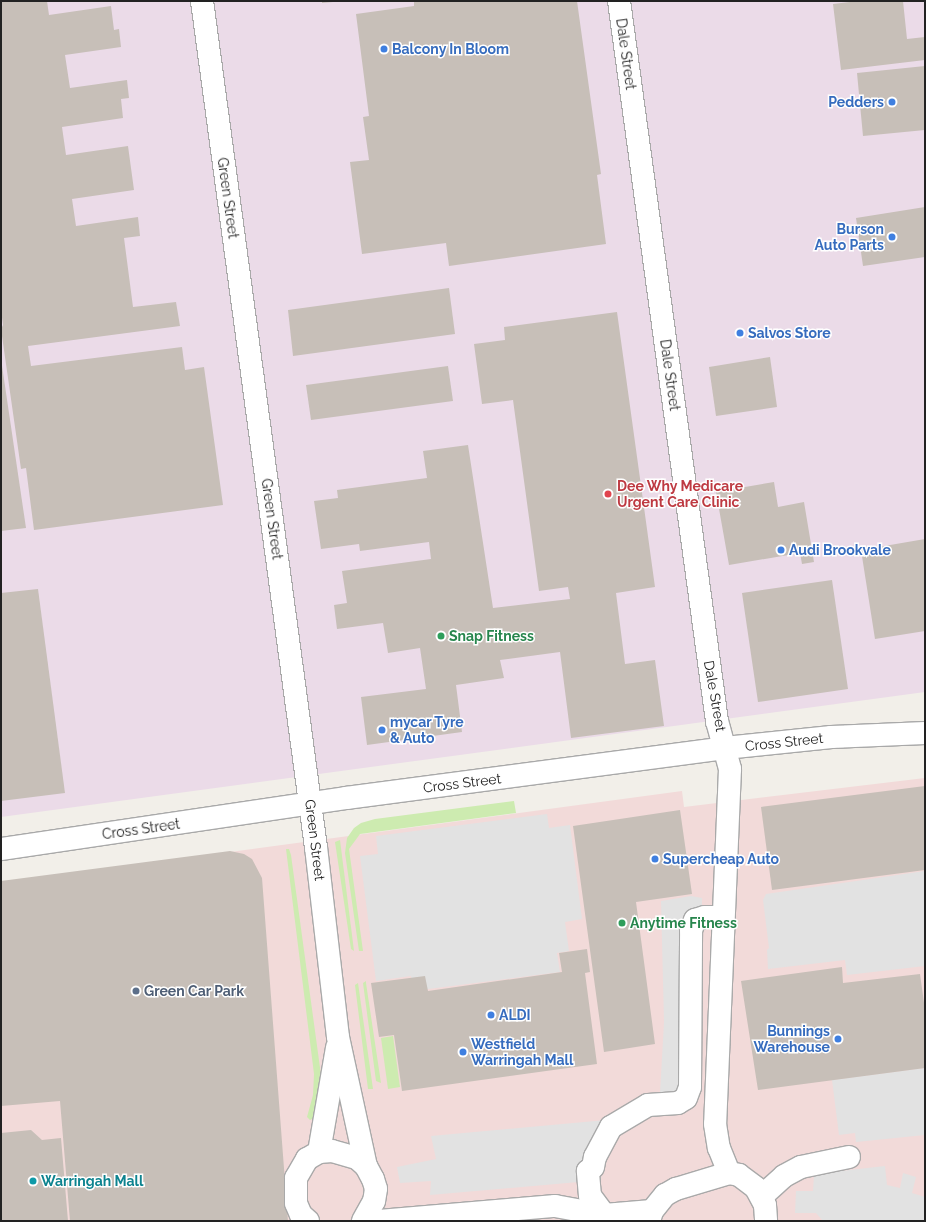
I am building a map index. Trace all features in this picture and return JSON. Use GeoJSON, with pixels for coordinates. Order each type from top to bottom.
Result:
{"type":"FeatureCollection","features":[{"type":"Feature","properties":{"kind":"street","name":"Green Street"},"geometry":{"type":"LineString","coordinates":[[202,1],[310,804],[338,1037],[366,1166],[376,1189],[370,1213],[363,1221]]}},
{"type":"Feature","properties":{"kind":"street","name":"Dale Street"},"geometry":{"type":"LineString","coordinates":[[619,1],[717,721],[730,769],[715,1124],[719,1148],[729,1173]]}},
{"type":"Feature","properties":{"kind":"street","name":"Cross Street"},"geometry":{"type":"LineString","coordinates":[[1,849],[346,798],[725,748],[831,737],[925,733]]}},
{"type":"Feature","properties":{"kind":"street"},"geometry":{"type":"LineString","coordinates":[[606,1218],[590,1196],[588,1171],[594,1167],[595,1157],[611,1127],[648,1105],[678,1103],[686,1098],[690,1087],[691,930],[695,920],[705,917],[724,917]]}},
{"type":"Feature","properties":{"kind":"street","name":"Green Street"},"geometry":{"type":"LineString","coordinates":[[319,1152],[338,1037]]}},
{"type":"Feature","properties":{"kind":"street"},"geometry":{"type":"LineString","coordinates":[[297,1209],[296,1178],[307,1160],[319,1152],[346,1153],[366,1166]]}},
{"type":"Feature","properties":{"kind":"street"},"geometry":{"type":"LineString","coordinates":[[762,1196],[784,1176],[801,1167],[849,1157]]}},
{"type":"Feature","properties":{"kind":"street"},"geometry":{"type":"LineString","coordinates":[[378,1221],[555,1206],[606,1218],[651,1216],[666,1195],[676,1189],[729,1173],[749,1181],[762,1196],[767,1215],[766,1221]]}},
{"type":"Feature","properties":{"kind":"shaded area"},"geometry":{"type":"Polygon","coordinates":[[[1,1],[925,1],[925,692],[1,817],[1,1]]]}},
{"type":"Feature","properties":{"kind":"shaded area","name":"Westfield Warringah Mall"},"geometry":{"type":"Polygon","coordinates":[[[925,778],[925,1221],[1,1221],[1,883],[682,791],[684,807],[925,778]]]}},
{"type":"Feature","properties":{"kind":"shaded area"},"geometry":{"type":"Polygon","coordinates":[[[547,814],[549,828],[570,825],[582,919],[565,922],[569,951],[557,953],[560,972],[413,991],[411,976],[376,981],[360,856],[378,854],[376,836],[547,814]]]}},
{"type":"Feature","properties":{"kind":"shaded area"},"geometry":{"type":"Polygon","coordinates":[[[925,871],[925,966],[847,975],[845,960],[768,969],[767,950],[769,948],[763,900],[766,894],[925,871]]]}},
{"type":"Feature","properties":{"kind":"shaded area"},"geometry":{"type":"Polygon","coordinates":[[[691,896],[702,898],[700,1097],[687,1110],[659,1111],[664,1022],[661,901],[691,896]]]}},
{"type":"Feature","properties":{"kind":"shaded area"},"geometry":{"type":"Polygon","coordinates":[[[925,1068],[925,1135],[856,1142],[855,1133],[839,1135],[832,1080],[925,1068]]]}},
{"type":"Feature","properties":{"kind":"shaded area"},"geometry":{"type":"Polygon","coordinates":[[[606,1120],[601,1180],[430,1195],[431,1181],[400,1183],[397,1167],[436,1159],[431,1136],[606,1120]]]}},
{"type":"Feature","properties":{"kind":"shaded area"},"geometry":{"type":"Polygon","coordinates":[[[885,1166],[887,1185],[900,1188],[903,1173],[916,1177],[912,1193],[925,1197],[925,1221],[823,1221],[816,1213],[795,1213],[796,1191],[813,1191],[814,1174],[885,1166]]]}},
{"type":"Feature","properties":{"kind":"green space"},"geometry":{"type":"Polygon","coordinates":[[[514,801],[516,813],[360,834],[349,849],[363,951],[359,951],[345,853],[347,838],[354,828],[361,823],[375,819],[514,801]]]}},
{"type":"Feature","properties":{"kind":"green space"},"geometry":{"type":"Polygon","coordinates":[[[340,840],[354,951],[351,949],[335,842],[340,840]]]}},
{"type":"Feature","properties":{"kind":"green space"},"geometry":{"type":"Polygon","coordinates":[[[286,849],[289,849],[291,855],[321,1075],[316,1117],[310,1120],[307,1117],[313,1095],[314,1074],[286,849]]]}},
{"type":"Feature","properties":{"kind":"green space"},"geometry":{"type":"Polygon","coordinates":[[[366,981],[381,1083],[376,1081],[363,983],[366,981]]]}},
{"type":"Feature","properties":{"kind":"green space"},"geometry":{"type":"Polygon","coordinates":[[[358,983],[373,1089],[368,1089],[355,985],[358,983]]]}},
{"type":"Feature","properties":{"kind":"green space"},"geometry":{"type":"Polygon","coordinates":[[[393,1036],[400,1087],[388,1089],[381,1038],[393,1036]]]}},
{"type":"Feature","properties":{"kind":"building"},"geometry":{"type":"Polygon","coordinates":[[[1,1],[47,1],[49,15],[111,6],[114,30],[119,29],[121,47],[65,55],[70,88],[127,80],[129,98],[121,99],[123,118],[62,127],[66,155],[128,146],[134,190],[72,199],[76,226],[138,217],[140,236],[124,238],[133,307],[176,302],[180,326],[28,346],[31,366],[182,347],[185,370],[204,367],[223,505],[34,530],[26,468],[21,469],[1,329],[3,325],[1,310],[1,1]]]}},
{"type":"Feature","properties":{"kind":"building"},"geometry":{"type":"Polygon","coordinates":[[[322,1],[332,1],[333,2],[322,3],[322,1]]]}},
{"type":"Feature","properties":{"kind":"building"},"geometry":{"type":"Polygon","coordinates":[[[414,1],[577,1],[601,174],[597,175],[606,244],[449,266],[446,243],[362,254],[350,162],[369,160],[363,117],[369,116],[356,14],[414,6],[414,1]]]}},
{"type":"Feature","properties":{"kind":"building"},"geometry":{"type":"Polygon","coordinates":[[[858,1],[903,1],[907,39],[925,37],[925,60],[841,70],[833,4],[858,1]]]}},
{"type":"Feature","properties":{"kind":"building","name":"Pedders"},"geometry":{"type":"Polygon","coordinates":[[[925,66],[925,130],[863,136],[857,73],[925,66]]]}},
{"type":"Feature","properties":{"kind":"building","name":"Burson Auto Parts"},"geometry":{"type":"Polygon","coordinates":[[[925,207],[925,257],[863,266],[856,218],[925,207]]]}},
{"type":"Feature","properties":{"kind":"building"},"geometry":{"type":"Polygon","coordinates":[[[449,288],[455,334],[293,356],[288,310],[449,288]]]}},
{"type":"Feature","properties":{"kind":"building"},"geometry":{"type":"Polygon","coordinates":[[[617,312],[655,587],[616,593],[625,664],[655,660],[664,726],[571,738],[560,652],[500,660],[504,678],[456,685],[462,732],[367,745],[361,697],[426,689],[420,648],[388,653],[383,623],[337,629],[334,605],[347,603],[342,571],[431,559],[429,542],[360,551],[359,544],[321,549],[314,501],[338,498],[337,490],[427,478],[423,451],[468,445],[493,608],[570,599],[568,587],[539,591],[513,400],[482,404],[474,344],[505,340],[504,327],[617,312]]]}},
{"type":"Feature","properties":{"kind":"building"},"geometry":{"type":"Polygon","coordinates":[[[770,357],[777,407],[716,416],[709,367],[770,357]]]}},
{"type":"Feature","properties":{"kind":"building"},"geometry":{"type":"Polygon","coordinates":[[[1,359],[26,528],[1,531],[1,359]]]}},
{"type":"Feature","properties":{"kind":"building"},"geometry":{"type":"Polygon","coordinates":[[[448,366],[453,401],[311,420],[306,385],[448,366]]]}},
{"type":"Feature","properties":{"kind":"building"},"geometry":{"type":"Polygon","coordinates":[[[774,482],[778,507],[804,502],[814,562],[802,564],[800,553],[729,565],[716,492],[774,482]]]}},
{"type":"Feature","properties":{"kind":"building"},"geometry":{"type":"Polygon","coordinates":[[[925,539],[925,631],[875,639],[861,550],[925,539]]]}},
{"type":"Feature","properties":{"kind":"building"},"geometry":{"type":"Polygon","coordinates":[[[832,580],[848,689],[758,702],[742,593],[832,580]]]}},
{"type":"Feature","properties":{"kind":"building"},"geometry":{"type":"Polygon","coordinates":[[[38,589],[65,793],[1,801],[1,593],[38,589]]]}},
{"type":"Feature","properties":{"kind":"building"},"geometry":{"type":"Polygon","coordinates":[[[925,786],[925,870],[772,890],[761,807],[925,786]]]}},
{"type":"Feature","properties":{"kind":"building"},"geometry":{"type":"Polygon","coordinates":[[[680,810],[692,894],[636,902],[655,1044],[604,1052],[573,826],[680,810]]]}},
{"type":"Feature","properties":{"kind":"building","name":"Green Car Park"},"geometry":{"type":"Polygon","coordinates":[[[230,851],[244,854],[252,859],[262,878],[288,1221],[70,1221],[60,1101],[1,1106],[1,881],[230,851]]]}},
{"type":"Feature","properties":{"kind":"building","name":"ALDI"},"geometry":{"type":"Polygon","coordinates":[[[587,949],[590,972],[585,973],[597,1064],[402,1091],[394,1035],[379,1037],[371,983],[425,976],[428,991],[562,972],[559,953],[587,949]]]}},
{"type":"Feature","properties":{"kind":"building","name":"Bunnings Warehouse"},"geometry":{"type":"Polygon","coordinates":[[[842,967],[843,983],[920,974],[925,1010],[925,1068],[758,1090],[741,981],[842,967]]]}},
{"type":"Feature","properties":{"kind":"building","name":"Warringah Mall"},"geometry":{"type":"Polygon","coordinates":[[[31,1130],[42,1140],[61,1138],[68,1221],[1,1221],[1,1133],[31,1130]]]}},
{"type":"Feature","properties":{"kind":"place","name":"Balcony In Bloom"},"geometry":{"type":"Point","coordinates":[384,49]}},
{"type":"Feature","properties":{"kind":"place","name":"Pedders"},"geometry":{"type":"Point","coordinates":[892,102]}},
{"type":"Feature","properties":{"kind":"place","name":"Burson Auto Parts"},"geometry":{"type":"Point","coordinates":[892,237]}},
{"type":"Feature","properties":{"kind":"place","name":"Salvos Store"},"geometry":{"type":"Point","coordinates":[740,333]}},
{"type":"Feature","properties":{"kind":"place","name":"Dee Why Medicare Urgent Care Clinic"},"geometry":{"type":"Point","coordinates":[608,494]}},
{"type":"Feature","properties":{"kind":"place","name":"Audi Brookvale"},"geometry":{"type":"Point","coordinates":[781,550]}},
{"type":"Feature","properties":{"kind":"place","name":"Snap Fitness"},"geometry":{"type":"Point","coordinates":[441,636]}},
{"type":"Feature","properties":{"kind":"place","name":"mycar Tyre & Auto"},"geometry":{"type":"Point","coordinates":[382,730]}},
{"type":"Feature","properties":{"kind":"place","name":"Supercheap Auto"},"geometry":{"type":"Point","coordinates":[655,859]}},
{"type":"Feature","properties":{"kind":"place","name":"Anytime Fitness"},"geometry":{"type":"Point","coordinates":[622,923]}},
{"type":"Feature","properties":{"kind":"place","name":"Green Car Park"},"geometry":{"type":"Point","coordinates":[136,991]}},
{"type":"Feature","properties":{"kind":"place","name":"ALDI"},"geometry":{"type":"Point","coordinates":[491,1015]}},
{"type":"Feature","properties":{"kind":"place","name":"Bunnings Warehouse"},"geometry":{"type":"Point","coordinates":[838,1039]}},
{"type":"Feature","properties":{"kind":"place","name":"Westfield Warringah Mall"},"geometry":{"type":"Point","coordinates":[463,1052]}},
{"type":"Feature","properties":{"kind":"place","name":"Warringah Mall"},"geometry":{"type":"Point","coordinates":[33,1181]}}]}
